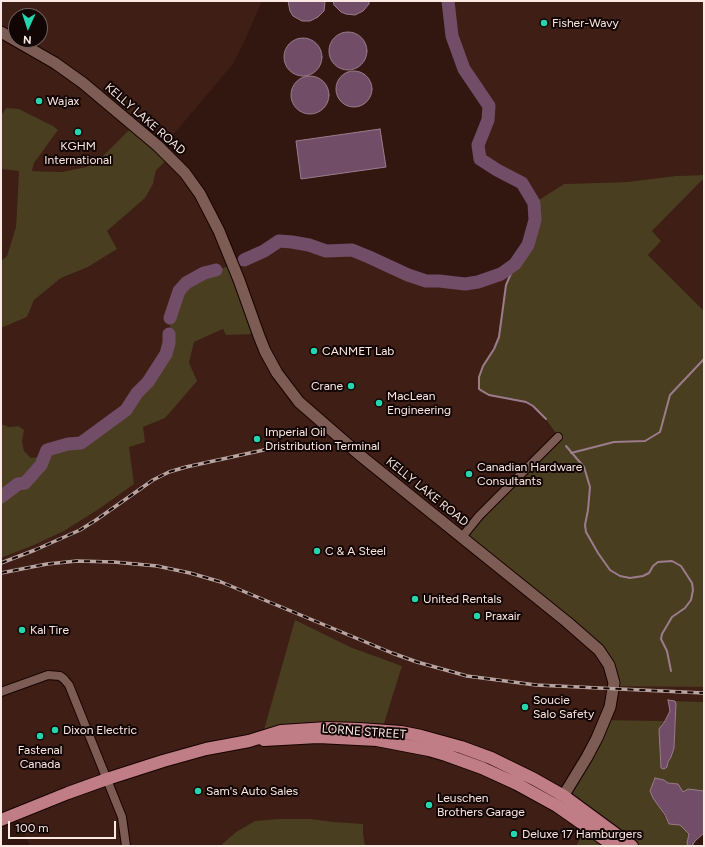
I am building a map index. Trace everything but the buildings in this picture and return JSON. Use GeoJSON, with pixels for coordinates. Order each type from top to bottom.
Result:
{"type":"FeatureCollection","features":[{"type":"Feature","properties":{"kind":"main road","name":"LORNE STREET"},"geometry":{"type":"LineString","coordinates":[[1,820],[68,793],[172,758],[249,740],[339,737],[376,740],[429,750],[482,768],[560,801]]}},
{"type":"Feature","properties":{"kind":"main road"},"geometry":{"type":"LineString","coordinates":[[560,801],[605,842],[614,846]]}},
{"type":"Feature","properties":{"kind":"main road"},"geometry":{"type":"LineString","coordinates":[[560,801],[632,846]]}},
{"type":"Feature","properties":{"kind":"street","name":"KELLY LAKE ROAD"},"geometry":{"type":"LineString","coordinates":[[1,32],[50,59],[83,83],[134,124],[185,172],[200,194],[219,231],[240,280],[265,351],[277,373],[299,402],[356,452],[567,622],[599,650],[608,665],[614,683],[610,707],[594,744],[560,801]]}},
{"type":"Feature","properties":{"kind":"street"},"geometry":{"type":"LineString","coordinates":[[462,537],[479,516],[558,437]]}},
{"type":"Feature","properties":{"kind":"street"},"geometry":{"type":"LineString","coordinates":[[1,692],[48,675],[60,676],[69,685],[122,817],[126,846]]}},
{"type":"Feature","properties":{"kind":"shaded area"},"geometry":{"type":"Polygon","coordinates":[[[1,1],[262,1],[233,64],[161,149],[134,125],[95,163],[86,167],[62,172],[32,171],[34,163],[58,130],[19,109],[1,116],[1,1]]]}},
{"type":"Feature","properties":{"kind":"shaded area"},"geometry":{"type":"Polygon","coordinates":[[[288,1],[325,1],[324,11],[318,17],[310,21],[302,21],[293,16],[290,11],[288,1]]]}},
{"type":"Feature","properties":{"kind":"shaded area"},"geometry":{"type":"Polygon","coordinates":[[[333,1],[369,1],[369,4],[363,11],[355,15],[341,12],[334,5],[333,1]]]}},
{"type":"Feature","properties":{"kind":"shaded area"},"geometry":{"type":"Polygon","coordinates":[[[448,1],[704,1],[704,175],[675,176],[627,182],[564,184],[534,203],[522,183],[497,170],[481,159],[479,145],[489,120],[489,106],[465,69],[452,36],[448,1]]]}},
{"type":"Feature","properties":{"kind":"shaded area"},"geometry":{"type":"Polygon","coordinates":[[[348,32],[358,35],[364,41],[367,51],[364,61],[358,67],[348,70],[338,67],[332,61],[329,51],[332,41],[338,35],[348,32]]]}},
{"type":"Feature","properties":{"kind":"shaded area"},"geometry":{"type":"Polygon","coordinates":[[[303,38],[313,41],[319,47],[322,57],[319,67],[313,73],[303,76],[293,73],[287,67],[284,57],[287,47],[293,41],[303,38]]]}},
{"type":"Feature","properties":{"kind":"shaded area"},"geometry":{"type":"Polygon","coordinates":[[[358,71],[367,76],[371,82],[371,96],[367,102],[358,107],[350,107],[341,102],[337,96],[336,85],[341,76],[347,72],[358,71]]]}},
{"type":"Feature","properties":{"kind":"shaded area"},"geometry":{"type":"Polygon","coordinates":[[[310,76],[323,82],[329,95],[323,108],[310,114],[297,108],[291,95],[297,82],[310,76]]]}},
{"type":"Feature","properties":{"kind":"shaded area"},"geometry":{"type":"Polygon","coordinates":[[[6,108],[19,109],[58,130],[34,163],[32,171],[62,172],[86,167],[101,158],[134,125],[170,157],[156,170],[153,184],[145,198],[107,231],[117,249],[88,267],[61,278],[34,300],[27,317],[1,328],[1,261],[7,256],[16,227],[19,171],[1,169],[1,116],[6,108]]]}},
{"type":"Feature","properties":{"kind":"shaded area"},"geometry":{"type":"Polygon","coordinates":[[[380,129],[386,167],[301,179],[296,141],[380,129]]]}},
{"type":"Feature","properties":{"kind":"shaded area"},"geometry":{"type":"Polygon","coordinates":[[[170,157],[184,173],[232,263],[265,251],[280,242],[292,242],[309,245],[326,252],[352,250],[408,276],[426,281],[465,284],[478,282],[501,274],[514,265],[506,285],[501,324],[496,343],[483,366],[479,377],[513,400],[526,402],[533,406],[558,436],[680,687],[704,687],[704,702],[669,700],[670,711],[665,721],[604,720],[563,796],[509,765],[382,730],[402,666],[350,647],[339,738],[462,761],[586,827],[576,846],[365,846],[363,833],[334,822],[311,819],[255,821],[236,832],[220,846],[30,846],[15,815],[1,821],[1,558],[64,531],[99,509],[134,484],[128,446],[142,427],[165,418],[189,363],[194,342],[224,329],[226,335],[257,334],[232,264],[215,271],[204,273],[193,279],[179,292],[169,333],[170,343],[166,354],[148,383],[137,393],[126,410],[113,421],[82,443],[68,444],[45,456],[31,458],[24,451],[18,426],[9,427],[1,424],[1,328],[27,317],[34,300],[61,278],[88,267],[117,249],[107,231],[145,198],[153,184],[156,169],[170,157]]]}},
{"type":"Feature","properties":{"kind":"shaded area"},"geometry":{"type":"Polygon","coordinates":[[[1,169],[19,170],[16,227],[7,256],[1,261],[1,169]]]}},
{"type":"Feature","properties":{"kind":"shaded area"},"geometry":{"type":"Polygon","coordinates":[[[704,175],[704,178],[652,231],[661,241],[648,255],[704,311],[704,687],[613,686],[604,657],[461,538],[558,436],[533,406],[526,402],[489,396],[480,392],[478,387],[479,377],[483,366],[494,349],[498,336],[506,285],[514,265],[529,245],[535,220],[534,203],[564,184],[627,182],[675,176],[704,175]]]}},
{"type":"Feature","properties":{"kind":"shaded area"},"geometry":{"type":"Polygon","coordinates":[[[704,178],[704,311],[648,255],[661,241],[652,231],[704,178]]]}},
{"type":"Feature","properties":{"kind":"shaded area"},"geometry":{"type":"Polygon","coordinates":[[[233,264],[257,334],[226,335],[223,329],[194,342],[189,363],[197,381],[165,418],[143,427],[145,442],[129,447],[134,484],[99,509],[64,531],[1,558],[1,424],[9,427],[18,426],[24,430],[22,441],[24,451],[31,458],[45,456],[47,450],[68,444],[82,443],[126,410],[137,393],[148,383],[166,354],[170,343],[170,318],[179,292],[193,279],[204,273],[215,271],[233,264]]]}},
{"type":"Feature","properties":{"kind":"shaded area"},"geometry":{"type":"Polygon","coordinates":[[[295,620],[350,647],[402,666],[382,730],[262,737],[295,620]]]}},
{"type":"Feature","properties":{"kind":"shaded area"},"geometry":{"type":"Polygon","coordinates":[[[668,700],[675,701],[676,704],[674,748],[667,767],[664,769],[661,768],[659,729],[670,711],[668,700]]]}},
{"type":"Feature","properties":{"kind":"shaded area"},"geometry":{"type":"Polygon","coordinates":[[[675,701],[704,702],[704,791],[683,792],[674,783],[665,782],[650,791],[669,824],[680,825],[689,834],[687,843],[688,846],[632,846],[563,796],[604,720],[665,721],[661,724],[660,745],[661,767],[667,767],[674,748],[676,715],[675,701]]]}},
{"type":"Feature","properties":{"kind":"shaded area"},"geometry":{"type":"Polygon","coordinates":[[[655,778],[664,780],[668,783],[678,784],[683,792],[688,789],[704,791],[704,833],[692,846],[688,846],[687,843],[689,834],[680,825],[669,824],[665,815],[653,798],[650,791],[655,778]]]}},
{"type":"Feature","properties":{"kind":"shaded area"},"geometry":{"type":"Polygon","coordinates":[[[311,819],[363,824],[365,846],[220,846],[236,832],[255,821],[311,819]]]}},
{"type":"Feature","properties":{"kind":"shaded area"},"geometry":{"type":"Polygon","coordinates":[[[586,827],[612,846],[576,846],[586,827]]]}},
{"type":"Feature","properties":{"kind":"waterway"},"geometry":{"type":"LineString","coordinates":[[244,260],[264,251],[279,241],[292,242],[309,245],[326,251],[352,250],[408,275],[426,281],[465,284],[478,282],[501,274],[515,264],[528,245],[535,220],[534,203],[522,183],[480,159],[478,145],[488,120],[489,106],[464,69],[452,36],[448,1]]}},
{"type":"Feature","properties":{"kind":"waterway"},"geometry":{"type":"LineString","coordinates":[[515,264],[506,285],[499,337],[494,349],[483,366],[479,377],[479,389],[489,395],[526,402],[533,406],[546,419]]}},
{"type":"Feature","properties":{"kind":"waterway"},"geometry":{"type":"LineString","coordinates":[[170,318],[179,291],[186,283],[204,273],[216,270]]}},
{"type":"Feature","properties":{"kind":"waterway"},"geometry":{"type":"LineString","coordinates":[[1,497],[18,484],[25,483],[41,465],[47,450],[68,444],[81,443],[126,410],[137,393],[148,382],[166,354],[169,343],[169,334]]}},
{"type":"Feature","properties":{"kind":"waterway"},"geometry":{"type":"LineString","coordinates":[[571,453],[614,442],[645,441],[660,432],[670,395],[704,359]]}},
{"type":"Feature","properties":{"kind":"waterway"},"geometry":{"type":"LineString","coordinates":[[566,446],[584,467],[590,487],[585,525],[586,532],[610,570],[620,576],[630,578],[643,576],[649,573],[653,566],[658,562],[672,561],[681,566],[692,583],[693,590],[691,600],[685,608],[672,617],[662,634],[661,639],[667,651],[671,671]]}},
{"type":"Feature","properties":{"kind":"railway"},"geometry":{"type":"LineString","coordinates":[[1,563],[80,530],[153,480],[169,472],[282,446]]}},
{"type":"Feature","properties":{"kind":"railway"},"geometry":{"type":"LineString","coordinates":[[1,573],[47,564],[77,561],[114,562],[157,566],[190,573],[221,582],[392,653],[417,662],[467,676],[536,685],[704,693]]}},
{"type":"Feature","properties":{"kind":"place","name":"Fisher-Wavy"},"geometry":{"type":"Point","coordinates":[544,23]}},
{"type":"Feature","properties":{"kind":"place","name":"Wajax"},"geometry":{"type":"Point","coordinates":[39,101]}},
{"type":"Feature","properties":{"kind":"place","name":"KGHM International"},"geometry":{"type":"Point","coordinates":[78,132]}},
{"type":"Feature","properties":{"kind":"place","name":"CANMET Lab"},"geometry":{"type":"Point","coordinates":[314,351]}},
{"type":"Feature","properties":{"kind":"place","name":"Crane"},"geometry":{"type":"Point","coordinates":[351,386]}},
{"type":"Feature","properties":{"kind":"place","name":"MacLean Engineering"},"geometry":{"type":"Point","coordinates":[379,403]}},
{"type":"Feature","properties":{"kind":"place","name":"Imperial Oil Dristribution Terminal"},"geometry":{"type":"Point","coordinates":[257,439]}},
{"type":"Feature","properties":{"kind":"place","name":"Canadian Hardware Consultants"},"geometry":{"type":"Point","coordinates":[469,474]}},
{"type":"Feature","properties":{"kind":"place","name":"C & A Steel"},"geometry":{"type":"Point","coordinates":[317,551]}},
{"type":"Feature","properties":{"kind":"place","name":"United Rentals"},"geometry":{"type":"Point","coordinates":[415,599]}},
{"type":"Feature","properties":{"kind":"place","name":"Praxair"},"geometry":{"type":"Point","coordinates":[477,616]}},
{"type":"Feature","properties":{"kind":"place","name":"Kal Tire"},"geometry":{"type":"Point","coordinates":[22,630]}},
{"type":"Feature","properties":{"kind":"place","name":"Soucie Salo Safety"},"geometry":{"type":"Point","coordinates":[525,707]}},
{"type":"Feature","properties":{"kind":"place","name":"Dixon Electric"},"geometry":{"type":"Point","coordinates":[55,730]}},
{"type":"Feature","properties":{"kind":"place","name":"Fastenal Canada"},"geometry":{"type":"Point","coordinates":[40,736]}},
{"type":"Feature","properties":{"kind":"place","name":"Sam's Auto Sales"},"geometry":{"type":"Point","coordinates":[198,791]}},
{"type":"Feature","properties":{"kind":"place","name":"Leuschen Brothers Garage"},"geometry":{"type":"Point","coordinates":[429,805]}},
{"type":"Feature","properties":{"kind":"place","name":"Deluxe 17 Hamburgers"},"geometry":{"type":"Point","coordinates":[514,834]}}]}
